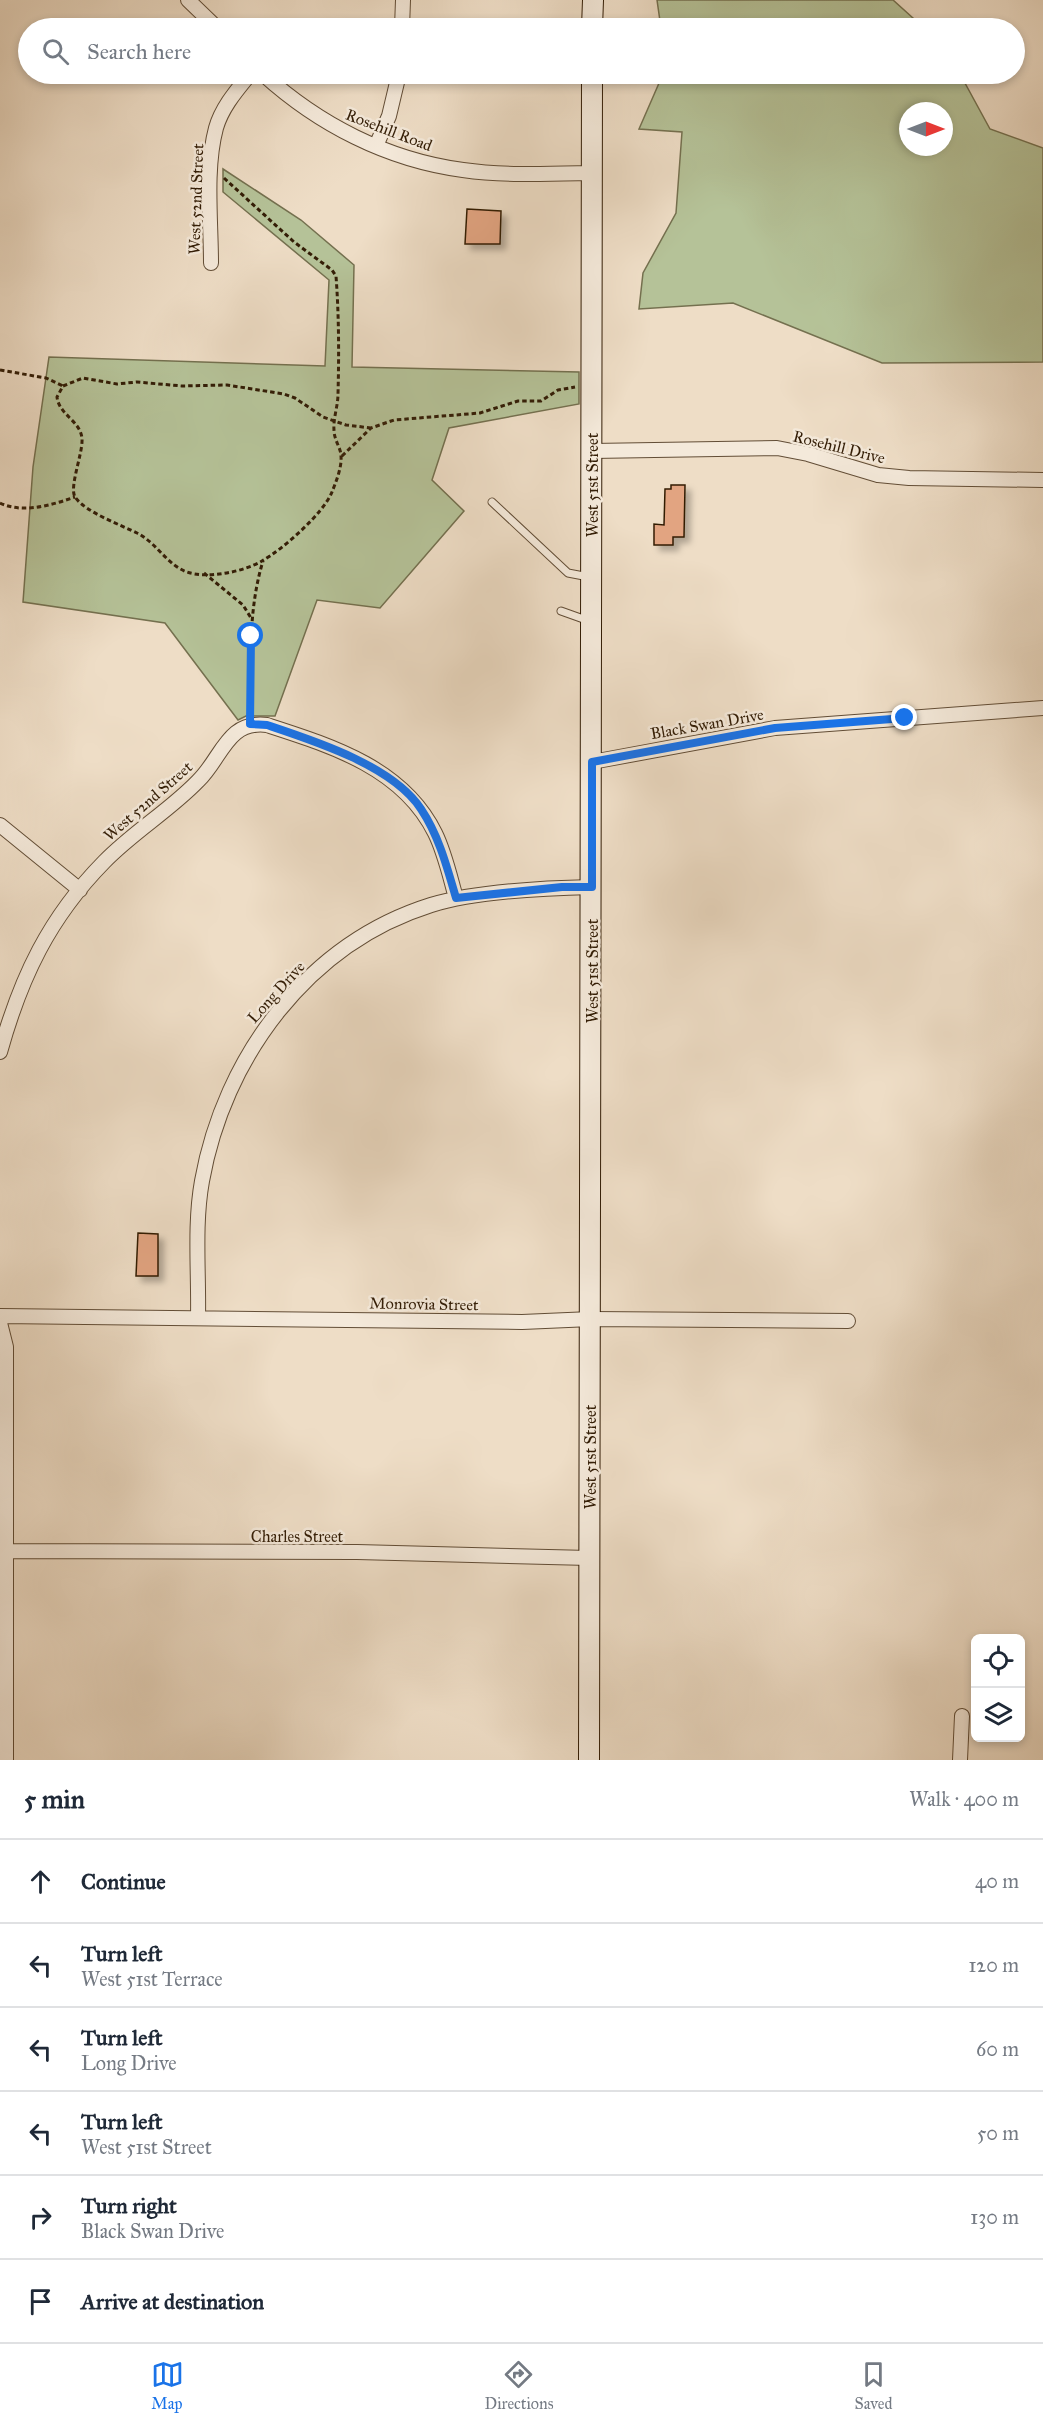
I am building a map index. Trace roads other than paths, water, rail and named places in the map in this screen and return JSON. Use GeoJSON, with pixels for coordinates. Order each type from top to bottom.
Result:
{"type":"FeatureCollection","features":[{"type":"Feature","properties":{"kind":"street"},"geometry":{"type":"LineString","coordinates":[[188,0],[207,18]]}},
{"type":"Feature","properties":{"kind":"street"},"geometry":{"type":"LineString","coordinates":[[402,18],[403,0]]}},
{"type":"Feature","properties":{"kind":"street"},"geometry":{"type":"LineString","coordinates":[[592,0],[592,18]]}},
{"type":"Feature","properties":{"kind":"street","name":"West 52nd Street"},"geometry":{"type":"LineString","coordinates":[[211,263],[211,177],[216,127],[224,108],[242,84]]}},
{"type":"Feature","properties":{"kind":"street","name":"Rosehill Road"},"geometry":{"type":"LineString","coordinates":[[274,84],[307,110],[337,129],[416,161],[463,170],[511,174],[592,173]]}},
{"type":"Feature","properties":{"kind":"street"},"geometry":{"type":"LineString","coordinates":[[376,146],[388,116],[396,84]]}},
{"type":"Feature","properties":{"kind":"street","name":"West 51st Street"},"geometry":{"type":"LineString","coordinates":[[590,1760],[592,84]]}},
{"type":"Feature","properties":{"kind":"street","name":"Rosehill Drive"},"geometry":{"type":"LineString","coordinates":[[592,451],[777,448],[808,454],[878,475],[1043,480]]}},
{"type":"Feature","properties":{"kind":"street","name":"Black Swan Drive"},"geometry":{"type":"LineString","coordinates":[[592,762],[775,728],[1043,708]]}},
{"type":"Feature","properties":{"kind":"street","name":"West 52nd Street"},"geometry":{"type":"LineString","coordinates":[[0,1052],[12,1009],[30,965],[46,935],[80,890],[104,861],[201,780],[236,732],[250,724],[267,725],[366,762],[412,798],[435,834],[456,898]]}},
{"type":"Feature","properties":{"kind":"street"},"geometry":{"type":"LineString","coordinates":[[0,825],[80,890]]}},
{"type":"Feature","properties":{"kind":"street","name":"Long Drive"},"geometry":{"type":"LineString","coordinates":[[198,1317],[199,1212],[202,1183],[211,1141],[236,1074],[259,1035],[286,1000],[319,969],[353,943],[390,922],[429,906],[456,898],[562,887],[592,887]]}},
{"type":"Feature","properties":{"kind":"street","name":"Monrovia Street"},"geometry":{"type":"LineString","coordinates":[[0,1316],[522,1322],[591,1318],[848,1321]]}},
{"type":"Feature","properties":{"kind":"street"},"geometry":{"type":"LineString","coordinates":[[0,1323],[6,1347],[6,1760]]}},
{"type":"Feature","properties":{"kind":"street","name":"Charles Street"},"geometry":{"type":"LineString","coordinates":[[6,1551],[357,1552],[589,1558]]}},
{"type":"Feature","properties":{"kind":"street"},"geometry":{"type":"LineString","coordinates":[[960,1760],[962,1716]]}},
{"type":"Feature","properties":{"kind":"lane"},"geometry":{"type":"LineString","coordinates":[[492,502],[568,573],[591,577]]}},
{"type":"Feature","properties":{"kind":"lane"},"geometry":{"type":"LineString","coordinates":[[561,611],[591,622]]}}]}
